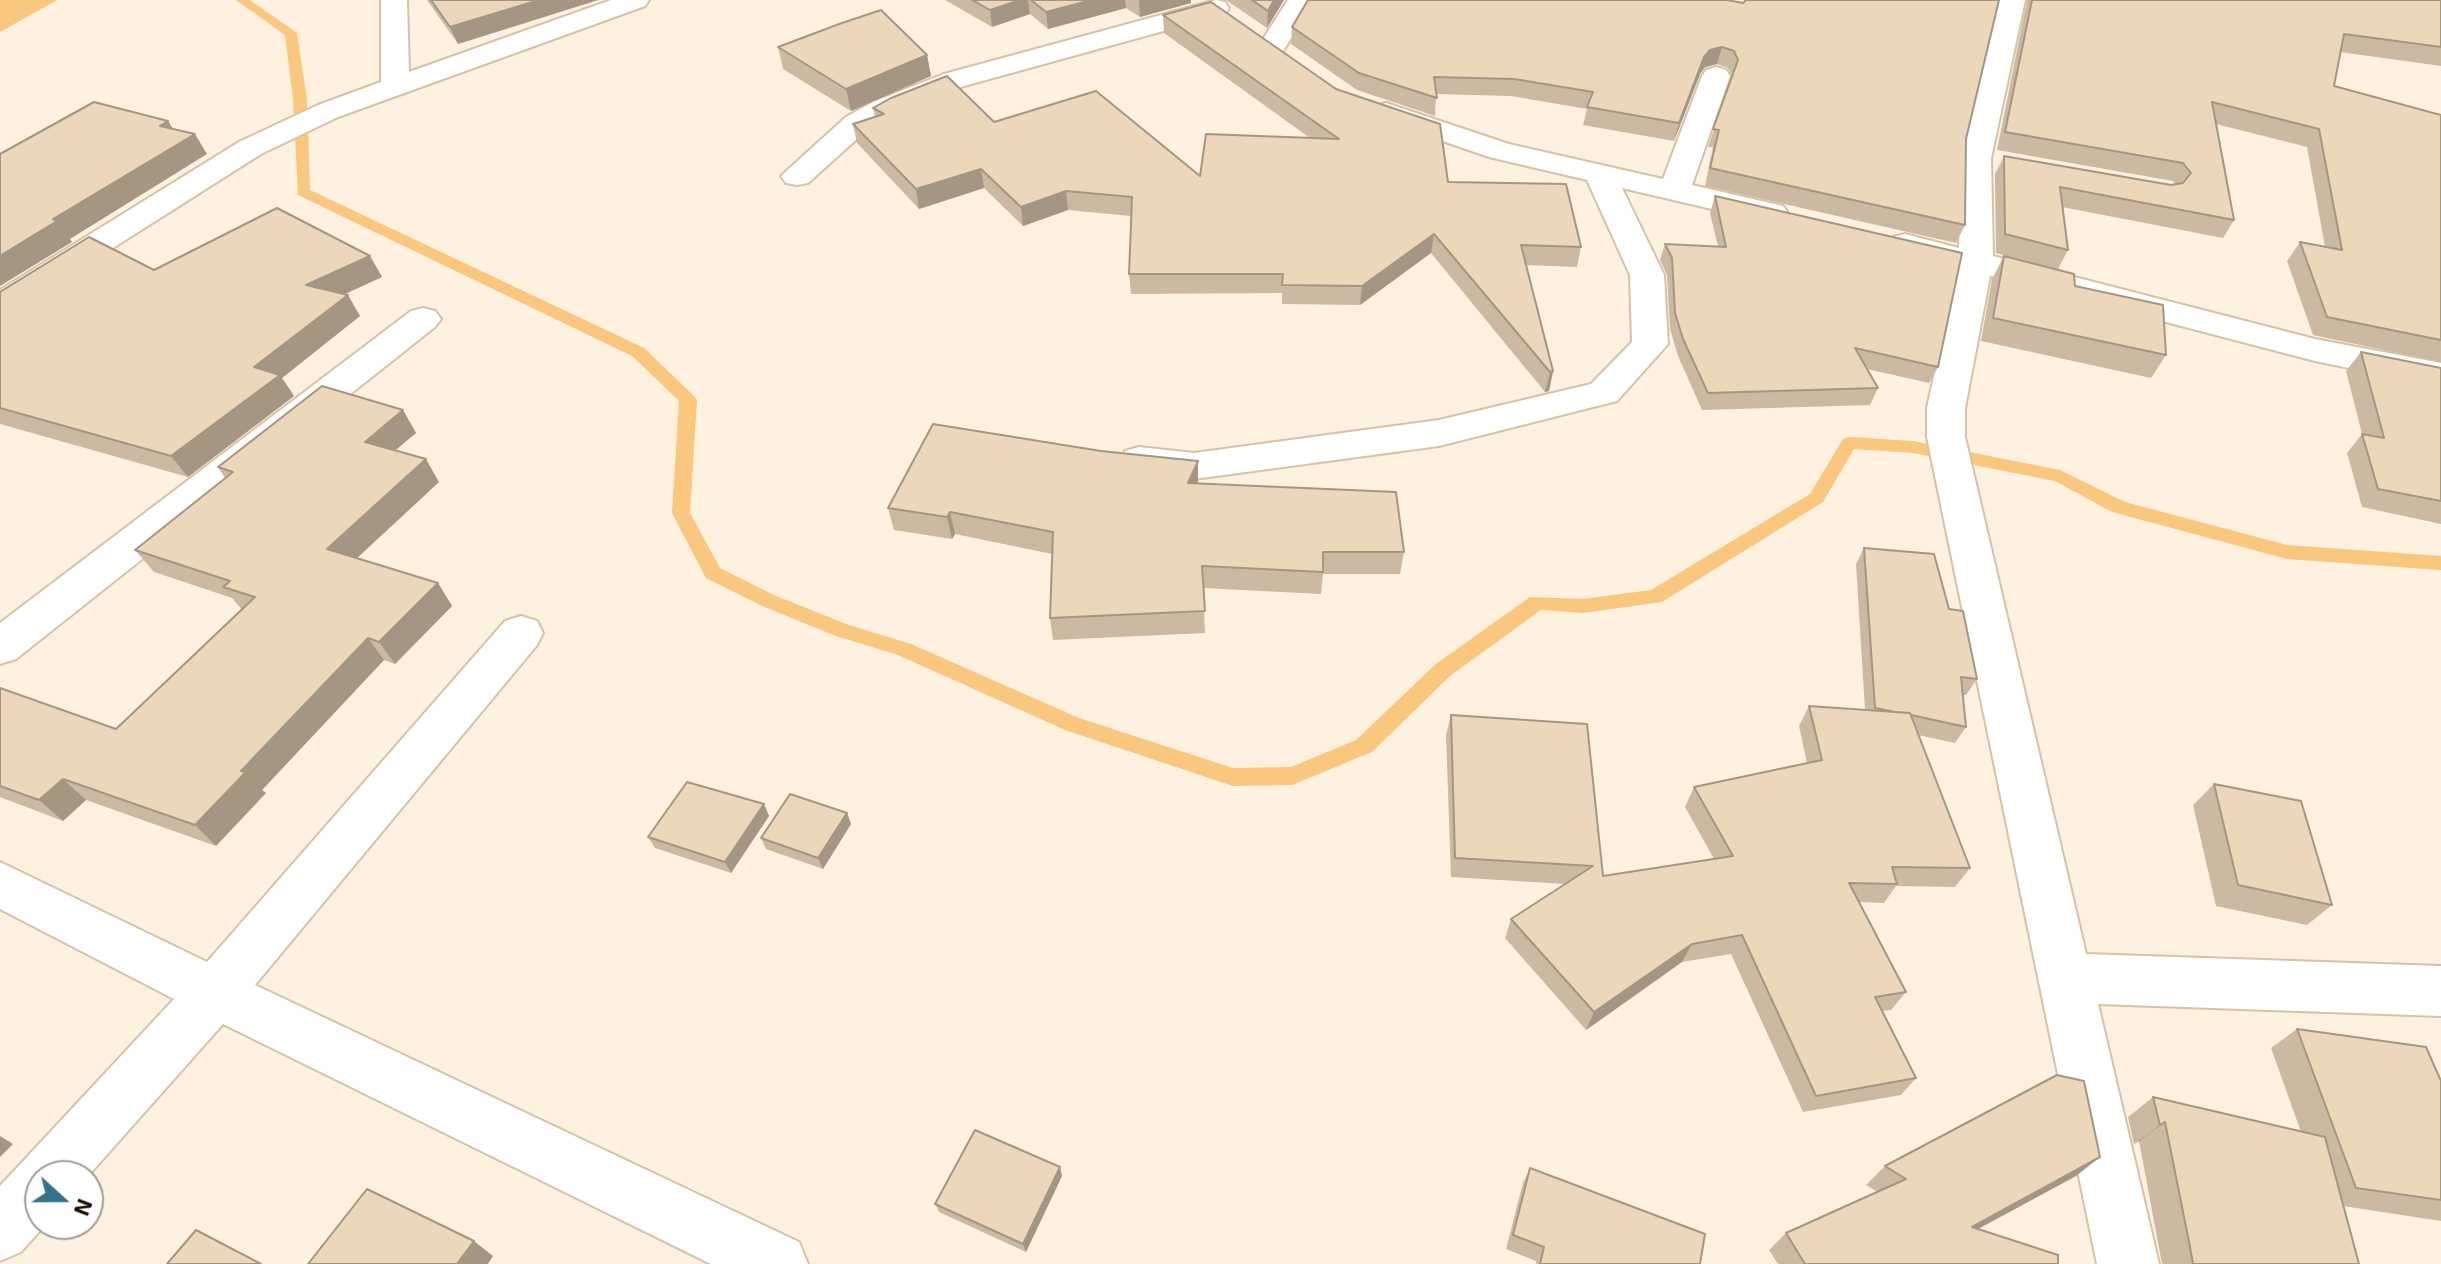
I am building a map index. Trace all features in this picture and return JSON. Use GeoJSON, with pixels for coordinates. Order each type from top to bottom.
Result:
{"type":"FeatureCollection","features":[{"type":"Feature","properties":{"kind":"street"},"geometry":{"type":"LineString","coordinates":[[394,0],[395,85]]}},
{"type":"Feature","properties":{"kind":"street"},"geometry":{"type":"LineString","coordinates":[[0,305],[250,148],[328,111],[395,85],[636,0]]}},
{"type":"Feature","properties":{"kind":"street"},"geometry":{"type":"LineString","coordinates":[[797,176],[857,123],[883,108],[954,80],[1246,29],[1301,0]]}},
{"type":"Feature","properties":{"kind":"street"},"geometry":{"type":"LineString","coordinates":[[2012,0],[1976,261],[1946,408],[1949,457],[2128,1264]]}},
{"type":"Feature","properties":{"kind":"street"},"geometry":{"type":"LineString","coordinates":[[1674,190],[1716,76]]}},
{"type":"Feature","properties":{"kind":"street"},"geometry":{"type":"LineString","coordinates":[[1360,104],[1500,151],[1795,218]]}},
{"type":"Feature","properties":{"kind":"street"},"geometry":{"type":"LineString","coordinates":[[1103,457],[1194,466],[1439,433],[1604,393],[1650,344],[1647,275],[1599,173]]}},
{"type":"Feature","properties":{"kind":"street"},"geometry":{"type":"LineString","coordinates":[[1870,236],[2315,350],[2441,375]]}},
{"type":"Feature","properties":{"kind":"street"},"geometry":{"type":"LineString","coordinates":[[0,647],[423,319]]}},
{"type":"Feature","properties":{"kind":"street"},"geometry":{"type":"LineString","coordinates":[[64,1160],[215,993],[521,633]]}},
{"type":"Feature","properties":{"kind":"street"},"geometry":{"type":"LineString","coordinates":[[0,884],[737,1256]]}},
{"type":"Feature","properties":{"kind":"street"},"geometry":{"type":"LineString","coordinates":[[2067,978],[2441,991]]}},
{"type":"Feature","properties":{"kind":"street"},"geometry":{"type":"LineString","coordinates":[[0,1231],[24,1204]]}},
{"type":"Feature","properties":{"kind":"shaded area"},"geometry":{"type":"Polygon","coordinates":[[[0,0],[57,0],[0,32],[0,0]]]}},
{"type":"Feature","properties":{"kind":"building"},"geometry":{"type":"Polygon","coordinates":[[[431,0],[539,0],[450,27],[431,0]]]}},
{"type":"Feature","properties":{"kind":"building"},"geometry":{"type":"Polygon","coordinates":[[[972,0],[1020,0],[990,10],[972,0]]]}},
{"type":"Feature","properties":{"kind":"building"},"geometry":{"type":"Polygon","coordinates":[[[1031,0],[1092,0],[1046,12],[1031,0]]]}},
{"type":"Feature","properties":{"kind":"building"},"geometry":{"type":"Polygon","coordinates":[[[1252,0],[1274,0],[1268,11],[1252,0]]]}},
{"type":"Feature","properties":{"kind":"building"},"geometry":{"type":"Polygon","coordinates":[[[1308,0],[1727,0],[1743,3],[1746,0],[1999,0],[1966,139],[1965,225],[1710,168],[1719,130],[1713,129],[1738,60],[1734,51],[1722,47],[1710,50],[1704,57],[1679,123],[1587,107],[1593,92],[1514,79],[1434,77],[1437,98],[1359,73],[1292,27],[1308,0]]]}},
{"type":"Feature","properties":{"kind":"building"},"geometry":{"type":"Polygon","coordinates":[[[2032,0],[2441,0],[2441,47],[2344,34],[2334,86],[2441,115],[2441,340],[2327,317],[2300,242],[2342,250],[2319,129],[2212,102],[2234,220],[2060,187],[2068,250],[2005,234],[2004,156],[2171,185],[2183,183],[2191,173],[2183,163],[2005,132],[2032,0]]]}},
{"type":"Feature","properties":{"kind":"building"},"geometry":{"type":"Polygon","coordinates":[[[1211,2],[1336,89],[1440,124],[1448,182],[1566,184],[1581,247],[1521,245],[1553,371],[1550,372],[1434,234],[1362,286],[1282,285],[1283,274],[1129,274],[1132,197],[1066,191],[1021,207],[981,169],[916,189],[853,124],[884,114],[873,108],[891,98],[947,76],[994,122],[1096,91],[1200,176],[1206,134],[1339,139],[1163,15],[1211,2]]]}},
{"type":"Feature","properties":{"kind":"building"},"geometry":{"type":"Polygon","coordinates":[[[881,10],[927,55],[846,89],[778,47],[842,23],[881,10]]]}},
{"type":"Feature","properties":{"kind":"building"},"geometry":{"type":"Polygon","coordinates":[[[94,102],[168,121],[160,126],[195,134],[53,219],[57,221],[0,256],[0,154],[94,102]]]}},
{"type":"Feature","properties":{"kind":"building"},"geometry":{"type":"Polygon","coordinates":[[[1715,196],[1962,253],[1938,367],[1855,348],[1878,388],[1708,393],[1683,339],[1675,313],[1672,258],[1665,244],[1726,247],[1715,196]]]}},
{"type":"Feature","properties":{"kind":"building"},"geometry":{"type":"Polygon","coordinates":[[[277,208],[370,256],[306,285],[348,295],[254,367],[280,375],[171,456],[0,408],[0,292],[89,237],[154,270],[277,208]]]}},
{"type":"Feature","properties":{"kind":"building"},"geometry":{"type":"Polygon","coordinates":[[[2004,256],[2074,274],[2075,286],[2163,305],[2166,355],[1993,318],[2004,256]]]}},
{"type":"Feature","properties":{"kind":"building"},"geometry":{"type":"Polygon","coordinates":[[[2361,352],[2441,368],[2441,501],[2378,489],[2362,434],[2384,438],[2361,352]]]}},
{"type":"Feature","properties":{"kind":"building"},"geometry":{"type":"Polygon","coordinates":[[[322,386],[403,410],[365,442],[426,459],[327,549],[438,583],[379,642],[368,638],[241,771],[246,772],[195,825],[63,779],[39,800],[0,786],[0,688],[116,729],[255,597],[223,587],[230,581],[135,550],[233,472],[218,467],[322,386]]]}},
{"type":"Feature","properties":{"kind":"building"},"geometry":{"type":"Polygon","coordinates":[[[933,424],[1101,451],[1198,461],[1188,483],[1396,492],[1404,552],[1323,552],[1323,572],[1202,566],[1205,611],[1050,618],[1053,532],[950,512],[947,517],[888,508],[933,424]]]}},
{"type":"Feature","properties":{"kind":"building"},"geometry":{"type":"Polygon","coordinates":[[[1864,548],[1934,554],[1949,609],[1963,611],[1977,679],[1961,677],[1966,727],[1875,708],[1864,548]]]}},
{"type":"Feature","properties":{"kind":"building"},"geometry":{"type":"Polygon","coordinates":[[[1809,706],[1910,713],[1970,868],[1892,867],[1897,884],[1849,883],[1906,992],[1875,997],[1916,1078],[1816,1096],[1742,935],[1692,944],[1594,1012],[1511,919],[1593,866],[1455,858],[1451,715],[1587,724],[1603,876],[1733,856],[1694,787],[1822,760],[1809,706]]]}},
{"type":"Feature","properties":{"kind":"building"},"geometry":{"type":"Polygon","coordinates":[[[687,782],[764,804],[725,862],[648,837],[687,782]]]}},
{"type":"Feature","properties":{"kind":"building"},"geometry":{"type":"Polygon","coordinates":[[[2214,784],[2301,801],[2332,905],[2238,885],[2214,784]]]}},
{"type":"Feature","properties":{"kind":"building"},"geometry":{"type":"Polygon","coordinates":[[[790,794],[847,813],[818,858],[761,838],[790,794]]]}},
{"type":"Feature","properties":{"kind":"building"},"geometry":{"type":"Polygon","coordinates":[[[2297,1029],[2426,1047],[2441,1081],[2441,1200],[2356,1188],[2297,1029]]]}},
{"type":"Feature","properties":{"kind":"building"},"geometry":{"type":"Polygon","coordinates":[[[2057,1075],[2084,1081],[2100,1157],[1972,1227],[2058,1255],[2058,1264],[1805,1264],[1786,1233],[1906,1179],[1885,1166],[2057,1075]]]}},
{"type":"Feature","properties":{"kind":"building"},"geometry":{"type":"Polygon","coordinates":[[[2153,1097],[2325,1137],[2359,1264],[2193,1264],[2165,1122],[2160,1125],[2153,1097]]]}},
{"type":"Feature","properties":{"kind":"building"},"geometry":{"type":"Polygon","coordinates":[[[975,1130],[1060,1167],[1023,1244],[935,1204],[975,1130]]]}},
{"type":"Feature","properties":{"kind":"building"},"geometry":{"type":"Polygon","coordinates":[[[1530,1168],[1705,1234],[1700,1264],[1540,1264],[1544,1247],[1513,1235],[1530,1168]]]}},
{"type":"Feature","properties":{"kind":"building"},"geometry":{"type":"Polygon","coordinates":[[[367,1189],[474,1241],[457,1264],[308,1264],[367,1189]]]}},
{"type":"Feature","properties":{"kind":"building"},"geometry":{"type":"Polygon","coordinates":[[[196,1230],[261,1264],[167,1264],[196,1230]]]}},
{"type":"Feature","properties":{"kind":"waterway"},"geometry":{"type":"LineString","coordinates":[[242,0],[291,33],[300,99],[303,192],[638,352],[688,400],[681,513],[713,573],[769,601],[843,631],[904,649],[1072,724],[1233,777],[1292,776],[1364,746],[1443,670],[1537,602],[1583,606],[1655,597],[1817,498],[1849,443],[1913,447],[2060,476],[2119,507],[2287,552],[2441,563]]}}]}
